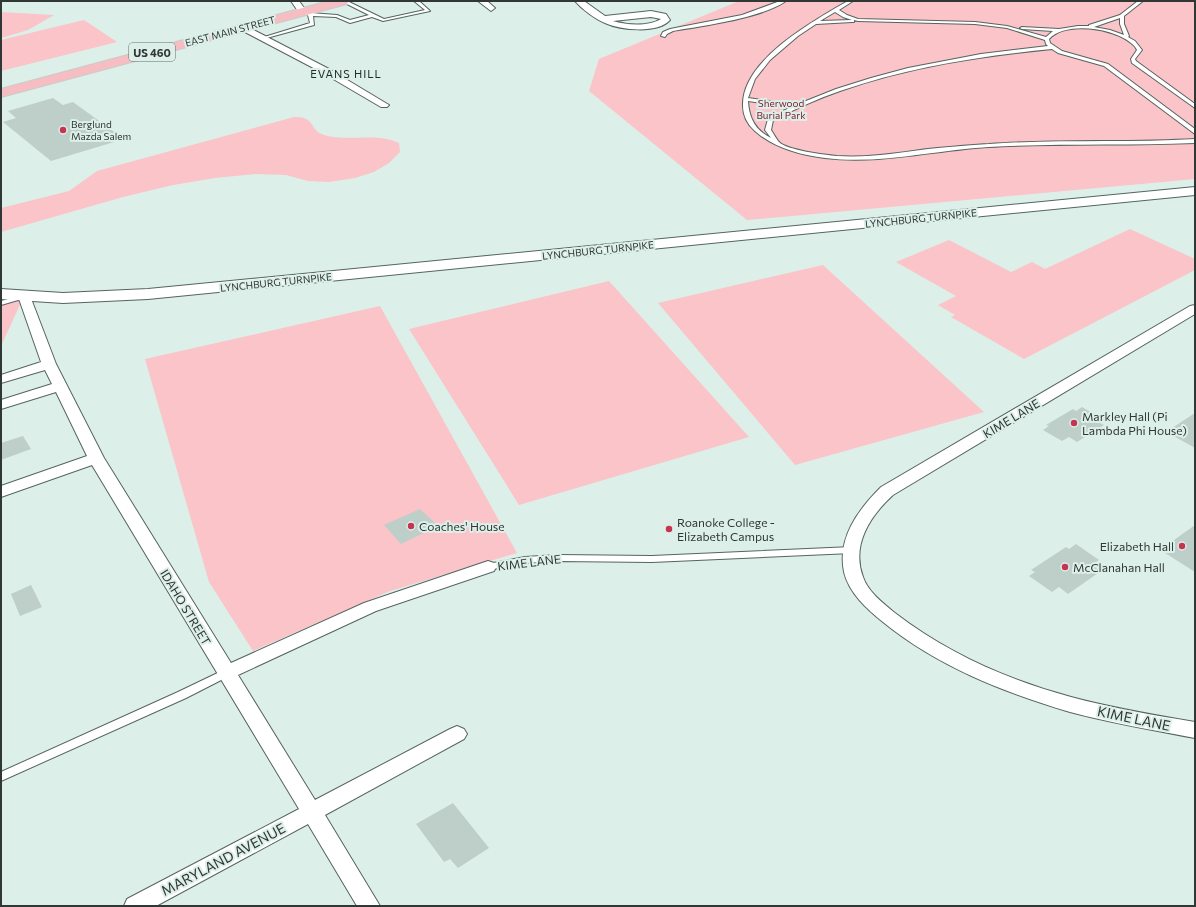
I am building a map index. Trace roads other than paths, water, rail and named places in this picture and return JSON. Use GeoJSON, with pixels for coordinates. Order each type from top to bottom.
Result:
{"type":"FeatureCollection","features":[{"type":"Feature","properties":{"kind":"main road","name":"EAST MAIN STREET"},"geometry":{"type":"LineString","coordinates":[[1,93],[244,28],[303,9],[343,1]]}},
{"type":"Feature","properties":{"kind":"street"},"geometry":{"type":"LineString","coordinates":[[482,1],[491,8]]}},
{"type":"Feature","properties":{"kind":"street"},"geometry":{"type":"LineString","coordinates":[[579,1],[608,23],[620,26],[651,25],[666,20],[663,16],[651,14],[603,19]]}},
{"type":"Feature","properties":{"kind":"street"},"geometry":{"type":"LineString","coordinates":[[244,28],[384,105]]}},
{"type":"Feature","properties":{"kind":"street","name":"LYNCHBURG TURNPIKE"},"geometry":{"type":"LineString","coordinates":[[1,294],[71,298],[148,294],[1195,191]]}},
{"type":"Feature","properties":{"kind":"street","name":"IDAHO STREET"},"geometry":{"type":"LineString","coordinates":[[24,296],[49,364],[96,458],[369,906]]}},
{"type":"Feature","properties":{"kind":"street","name":"KIME LANE"},"geometry":{"type":"LineString","coordinates":[[1195,309],[887,491],[872,504],[859,523],[852,550],[853,573],[860,589],[875,606],[922,643],[954,661],[1002,681],[1054,699],[1107,713],[1195,730]]}},
{"type":"Feature","properties":{"kind":"street"},"geometry":{"type":"LineString","coordinates":[[1,378],[49,364]]}},
{"type":"Feature","properties":{"kind":"street"},"geometry":{"type":"LineString","coordinates":[[1,405],[59,386]]}},
{"type":"Feature","properties":{"kind":"street"},"geometry":{"type":"LineString","coordinates":[[1,492],[96,458]]}},
{"type":"Feature","properties":{"kind":"street","name":"KIME LANE"},"geometry":{"type":"LineString","coordinates":[[226,673],[370,607],[438,582],[488,568]]}},
{"type":"Feature","properties":{"kind":"street","name":"MARYLAND AVENUE"},"geometry":{"type":"LineString","coordinates":[[135,906],[456,734]]}},
{"type":"Feature","properties":{"kind":"lane"},"geometry":{"type":"LineString","coordinates":[[343,1],[382,20],[428,11],[416,1]]}},
{"type":"Feature","properties":{"kind":"lane"},"geometry":{"type":"LineString","coordinates":[[663,36],[665,33],[672,30],[728,19],[768,8],[784,1]]}},
{"type":"Feature","properties":{"kind":"lane"},"geometry":{"type":"LineString","coordinates":[[851,1],[835,10],[780,48],[767,60],[757,73],[748,89],[745,99],[745,111],[752,126],[760,134],[778,144],[792,149],[823,156],[861,158],[881,158],[943,149],[1025,143],[1143,143],[1195,141]]}},
{"type":"Feature","properties":{"kind":"lane"},"geometry":{"type":"LineString","coordinates":[[1087,28],[1122,16],[1141,1]]}},
{"type":"Feature","properties":{"kind":"lane"},"geometry":{"type":"LineString","coordinates":[[303,9],[337,16],[350,22],[373,15]]}},
{"type":"Feature","properties":{"kind":"lane"},"geometry":{"type":"LineString","coordinates":[[263,38],[312,24],[303,9]]}},
{"type":"Feature","properties":{"kind":"lane"},"geometry":{"type":"LineString","coordinates":[[835,10],[845,16],[858,20]]}},
{"type":"Feature","properties":{"kind":"lane"},"geometry":{"type":"LineString","coordinates":[[1122,16],[1122,24],[1127,36]]}},
{"type":"Feature","properties":{"kind":"lane"},"geometry":{"type":"LineString","coordinates":[[816,23],[858,20],[927,21],[1059,30],[1087,28],[1110,31],[1127,36],[1134,41],[1140,50],[1138,55],[1133,59],[1134,62],[1195,106]]}},
{"type":"Feature","properties":{"kind":"lane"},"geometry":{"type":"LineString","coordinates":[[1007,27],[1047,39]]}},
{"type":"Feature","properties":{"kind":"lane"},"geometry":{"type":"LineString","coordinates":[[1047,39],[1051,34],[1059,30]]}},
{"type":"Feature","properties":{"kind":"lane"},"geometry":{"type":"LineString","coordinates":[[1047,39],[1048,44],[1053,48],[1069,56],[1106,65],[1195,132]]}},
{"type":"Feature","properties":{"kind":"lane"},"geometry":{"type":"LineString","coordinates":[[778,144],[768,130],[771,119],[796,106],[864,82],[954,59],[1053,48]]}},
{"type":"Feature","properties":{"kind":"lane"},"geometry":{"type":"LineString","coordinates":[[745,99],[796,106]]}},
{"type":"Feature","properties":{"kind":"lane"},"geometry":{"type":"LineString","coordinates":[[1,303],[24,296]]}},
{"type":"Feature","properties":{"kind":"lane","name":"KIME LANE"},"geometry":{"type":"LineString","coordinates":[[488,568],[525,560],[558,558],[652,559],[852,550]]}},
{"type":"Feature","properties":{"kind":"lane"},"geometry":{"type":"LineString","coordinates":[[1,777],[182,695],[226,673]]}},
{"type":"Feature","properties":{"kind":"place","name":"Berglund Mazda Salem"},"geometry":{"type":"Point","coordinates":[63,130]}},
{"type":"Feature","properties":{"kind":"place","name":"Markley Hall (Pi Lambda Phi House)"},"geometry":{"type":"Point","coordinates":[1074,423]}},
{"type":"Feature","properties":{"kind":"place","name":"Coaches' House"},"geometry":{"type":"Point","coordinates":[411,526]}},
{"type":"Feature","properties":{"kind":"place","name":"Roanoke College - Elizabeth Campus"},"geometry":{"type":"Point","coordinates":[669,529]}},
{"type":"Feature","properties":{"kind":"place","name":"Elizabeth Hall"},"geometry":{"type":"Point","coordinates":[1182,546]}},
{"type":"Feature","properties":{"kind":"place","name":"McClanahan Hall"},"geometry":{"type":"Point","coordinates":[1065,567]}},
{"type":"Feature","properties":{"kind":"district","name":"EVANS HILL"},"geometry":{"type":"Point","coordinates":[346,73]}},
{"type":"Feature","properties":{"kind":"park label","name":"Sherwood Burial Park"},"geometry":{"type":"Point","coordinates":[781,108]}}]}
